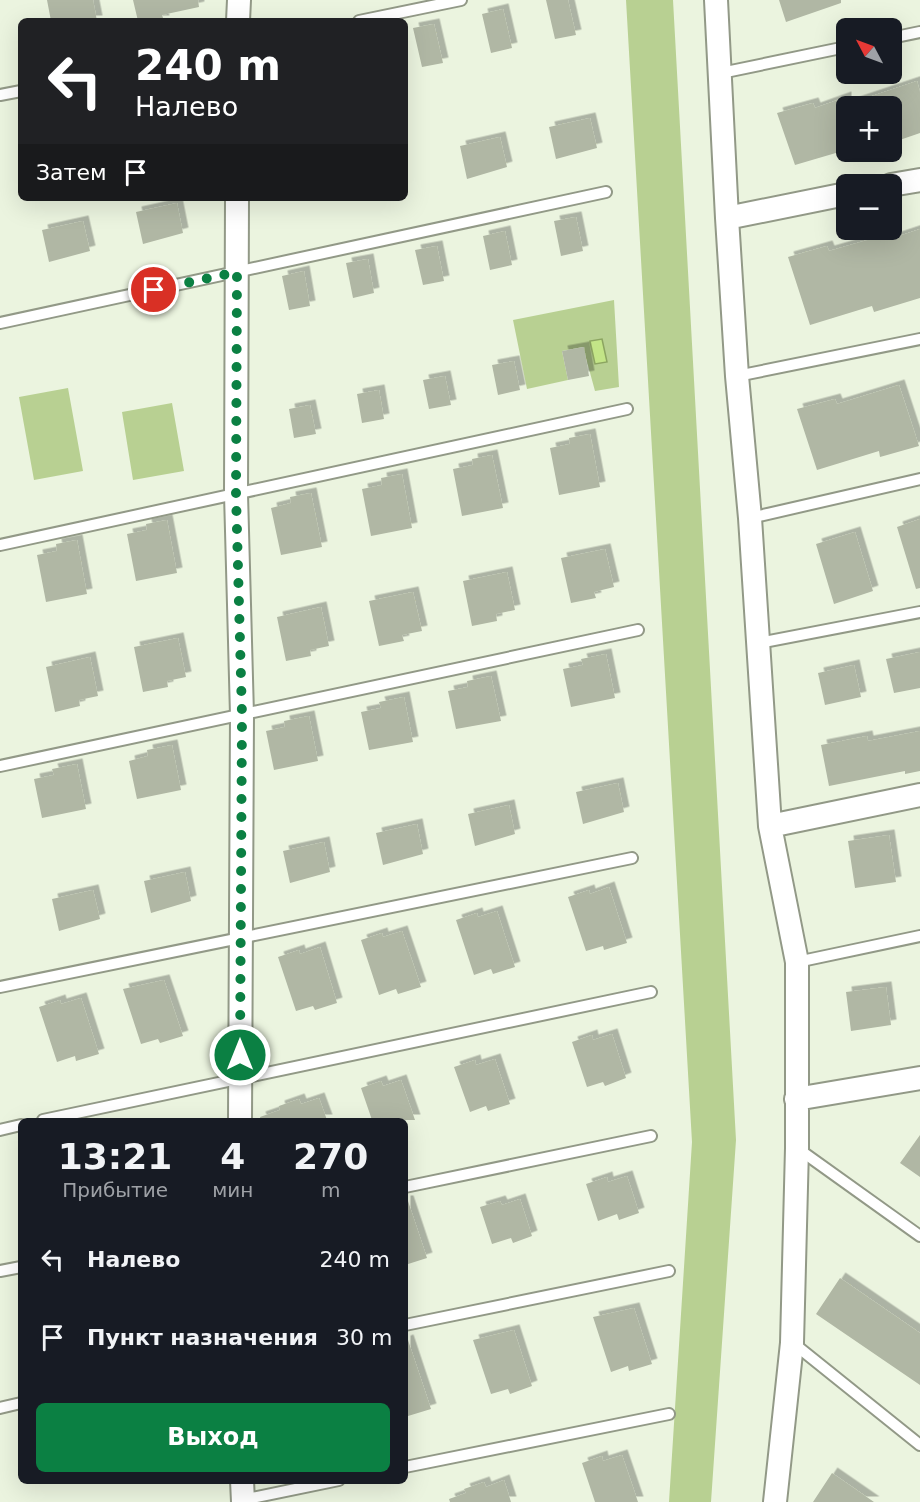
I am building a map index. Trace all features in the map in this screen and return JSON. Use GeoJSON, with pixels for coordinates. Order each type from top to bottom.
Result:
{"type":"FeatureCollection","features":[{"type":"Feature","properties":{"kind":"street"},"geometry":{"type":"LineString","coordinates":[[238,18],[239,0]]}},
{"type":"Feature","properties":{"kind":"street"},"geometry":{"type":"LineString","coordinates":[[716,0],[737,375],[750,518],[770,826],[797,962],[797,1148],[792,1343],[775,1502]]}},
{"type":"Feature","properties":{"kind":"street"},"geometry":{"type":"LineString","coordinates":[[902,183],[920,180]]}},
{"type":"Feature","properties":{"kind":"street"},"geometry":{"type":"LineString","coordinates":[[727,218],[836,196]]}},
{"type":"Feature","properties":{"kind":"street"},"geometry":{"type":"LineString","coordinates":[[237,201],[236,494],[242,715],[240,1118]]}},
{"type":"Feature","properties":{"kind":"street"},"geometry":{"type":"LineString","coordinates":[[770,826],[920,795]]}},
{"type":"Feature","properties":{"kind":"street"},"geometry":{"type":"LineString","coordinates":[[796,1099],[920,1077]]}},
{"type":"Feature","properties":{"kind":"lane"},"geometry":{"type":"LineString","coordinates":[[374,18],[461,0]]}},
{"type":"Feature","properties":{"kind":"lane"},"geometry":{"type":"LineString","coordinates":[[902,36],[920,33]]}},
{"type":"Feature","properties":{"kind":"lane"},"geometry":{"type":"LineString","coordinates":[[721,73],[836,49]]}},
{"type":"Feature","properties":{"kind":"lane"},"geometry":{"type":"LineString","coordinates":[[0,95],[18,92]]}},
{"type":"Feature","properties":{"kind":"lane"},"geometry":{"type":"LineString","coordinates":[[0,323],[606,192]]}},
{"type":"Feature","properties":{"kind":"lane"},"geometry":{"type":"LineString","coordinates":[[737,375],[920,339]]}},
{"type":"Feature","properties":{"kind":"lane"},"geometry":{"type":"LineString","coordinates":[[0,544],[627,409]]}},
{"type":"Feature","properties":{"kind":"lane"},"geometry":{"type":"LineString","coordinates":[[750,518],[920,479]]}},
{"type":"Feature","properties":{"kind":"lane"},"geometry":{"type":"LineString","coordinates":[[759,643],[920,612]]}},
{"type":"Feature","properties":{"kind":"lane"},"geometry":{"type":"LineString","coordinates":[[0,766],[638,630]]}},
{"type":"Feature","properties":{"kind":"lane"},"geometry":{"type":"LineString","coordinates":[[0,987],[632,858]]}},
{"type":"Feature","properties":{"kind":"lane"},"geometry":{"type":"LineString","coordinates":[[797,962],[920,936]]}},
{"type":"Feature","properties":{"kind":"lane"},"geometry":{"type":"LineString","coordinates":[[53,1118],[651,992]]}},
{"type":"Feature","properties":{"kind":"lane"},"geometry":{"type":"LineString","coordinates":[[0,1130],[18,1126]]}},
{"type":"Feature","properties":{"kind":"lane"},"geometry":{"type":"LineString","coordinates":[[408,1186],[651,1136]]}},
{"type":"Feature","properties":{"kind":"lane"},"geometry":{"type":"LineString","coordinates":[[797,1148],[920,1236]]}},
{"type":"Feature","properties":{"kind":"lane"},"geometry":{"type":"LineString","coordinates":[[0,1271],[18,1268]]}},
{"type":"Feature","properties":{"kind":"lane"},"geometry":{"type":"LineString","coordinates":[[408,1324],[669,1271]]}},
{"type":"Feature","properties":{"kind":"lane"},"geometry":{"type":"LineString","coordinates":[[792,1343],[920,1445]]}},
{"type":"Feature","properties":{"kind":"lane"},"geometry":{"type":"LineString","coordinates":[[0,1408],[18,1405]]}},
{"type":"Feature","properties":{"kind":"lane"},"geometry":{"type":"LineString","coordinates":[[408,1466],[669,1414]]}},
{"type":"Feature","properties":{"kind":"lane"},"geometry":{"type":"LineString","coordinates":[[240,1496],[314,1484]]}},
{"type":"Feature","properties":{"kind":"shaded area"},"geometry":{"type":"Polygon","coordinates":[[[626,0],[673,0],[736,1140],[711,1502],[669,1502],[692,1142],[626,0]]]}},
{"type":"Feature","properties":{"kind":"shaded area"},"geometry":{"type":"Polygon","coordinates":[[[614,300],[619,387],[595,391],[583,347],[562,351],[568,380],[527,389],[513,320],[614,300]]]}},
{"type":"Feature","properties":{"kind":"shaded area"},"geometry":{"type":"Polygon","coordinates":[[[602,339],[607,362],[595,364],[590,341],[602,339]]]}},
{"type":"Feature","properties":{"kind":"shaded area"},"geometry":{"type":"Polygon","coordinates":[[[68,388],[83,471],[34,480],[19,397],[68,388]]]}},
{"type":"Feature","properties":{"kind":"shaded area"},"geometry":{"type":"Polygon","coordinates":[[[172,403],[184,471],[133,480],[122,412],[172,403]]]}},
{"type":"Feature","properties":{"kind":"building"},"geometry":{"type":"Polygon","coordinates":[[[47,0],[93,0],[96,18],[50,18],[47,0]]]}},
{"type":"Feature","properties":{"kind":"building"},"geometry":{"type":"Polygon","coordinates":[[[133,0],[198,0],[199,7],[162,15],[163,18],[137,18],[133,0]]]}},
{"type":"Feature","properties":{"kind":"building"},"geometry":{"type":"Polygon","coordinates":[[[546,0],[568,0],[576,35],[555,39],[546,0]]]}},
{"type":"Feature","properties":{"kind":"building"},"geometry":{"type":"Polygon","coordinates":[[[779,0],[841,0],[841,3],[786,22],[779,0]]]}},
{"type":"Feature","properties":{"kind":"building"},"geometry":{"type":"Polygon","coordinates":[[[503,9],[512,48],[491,53],[482,14],[503,9]]]}},
{"type":"Feature","properties":{"kind":"building"},"geometry":{"type":"Polygon","coordinates":[[[434,24],[443,63],[422,67],[413,28],[434,24]]]}},
{"type":"Feature","properties":{"kind":"building"},"geometry":{"type":"Polygon","coordinates":[[[917,81],[920,92],[920,133],[902,139],[902,96],[872,96],[917,81]]]}},
{"type":"Feature","properties":{"kind":"building"},"geometry":{"type":"Polygon","coordinates":[[[836,101],[836,153],[795,165],[777,113],[813,103],[815,108],[836,101]]]}},
{"type":"Feature","properties":{"kind":"building"},"geometry":{"type":"Polygon","coordinates":[[[590,118],[597,148],[556,159],[549,127],[590,118]]]}},
{"type":"Feature","properties":{"kind":"building"},"geometry":{"type":"Polygon","coordinates":[[[500,137],[507,167],[467,179],[460,146],[500,137]]]}},
{"type":"Feature","properties":{"kind":"building"},"geometry":{"type":"Polygon","coordinates":[[[177,203],[183,233],[143,244],[136,212],[177,203]]]}},
{"type":"Feature","properties":{"kind":"building"},"geometry":{"type":"Polygon","coordinates":[[[576,217],[583,251],[561,256],[554,221],[576,217]]]}},
{"type":"Feature","properties":{"kind":"building"},"geometry":{"type":"Polygon","coordinates":[[[83,221],[90,251],[49,262],[42,230],[83,221]]]}},
{"type":"Feature","properties":{"kind":"building"},"geometry":{"type":"Polygon","coordinates":[[[920,229],[920,298],[874,312],[872,306],[810,325],[788,257],[827,246],[829,251],[868,240],[902,240],[902,235],[920,229]]]}},
{"type":"Feature","properties":{"kind":"building"},"geometry":{"type":"Polygon","coordinates":[[[505,231],[512,265],[490,270],[483,236],[505,231]]]}},
{"type":"Feature","properties":{"kind":"building"},"geometry":{"type":"Polygon","coordinates":[[[437,246],[444,281],[423,285],[415,250],[437,246]]]}},
{"type":"Feature","properties":{"kind":"building"},"geometry":{"type":"Polygon","coordinates":[[[368,259],[374,293],[353,298],[346,263],[368,259]]]}},
{"type":"Feature","properties":{"kind":"building"},"geometry":{"type":"Polygon","coordinates":[[[304,271],[310,306],[289,310],[282,276],[304,271]]]}},
{"type":"Feature","properties":{"kind":"building"},"geometry":{"type":"Polygon","coordinates":[[[584,347],[589,376],[568,380],[562,351],[584,347]]]}},
{"type":"Feature","properties":{"kind":"building"},"geometry":{"type":"Polygon","coordinates":[[[514,361],[520,390],[498,395],[492,365],[514,361]]]}},
{"type":"Feature","properties":{"kind":"building"},"geometry":{"type":"Polygon","coordinates":[[[445,376],[451,405],[429,409],[423,380],[445,376]]]}},
{"type":"Feature","properties":{"kind":"building"},"geometry":{"type":"Polygon","coordinates":[[[899,385],[919,446],[880,457],[879,451],[817,470],[797,409],[835,399],[837,404],[899,385]]]}},
{"type":"Feature","properties":{"kind":"building"},"geometry":{"type":"Polygon","coordinates":[[[379,390],[384,419],[362,423],[357,394],[379,390]]]}},
{"type":"Feature","properties":{"kind":"building"},"geometry":{"type":"Polygon","coordinates":[[[310,405],[316,434],[294,438],[289,409],[310,405]]]}},
{"type":"Feature","properties":{"kind":"building"},"geometry":{"type":"Polygon","coordinates":[[[590,434],[600,487],[559,495],[550,448],[570,444],[569,438],[590,434]]]}},
{"type":"Feature","properties":{"kind":"building"},"geometry":{"type":"Polygon","coordinates":[[[492,455],[503,508],[462,516],[453,469],[473,465],[472,459],[492,455]]]}},
{"type":"Feature","properties":{"kind":"building"},"geometry":{"type":"Polygon","coordinates":[[[402,474],[412,528],[371,536],[362,489],[382,485],[381,478],[402,474]]]}},
{"type":"Feature","properties":{"kind":"building"},"geometry":{"type":"Polygon","coordinates":[[[311,493],[322,547],[281,555],[271,508],[291,503],[290,497],[311,493]]]}},
{"type":"Feature","properties":{"kind":"building"},"geometry":{"type":"Polygon","coordinates":[[[920,519],[920,588],[916,589],[897,527],[920,519]]]}},
{"type":"Feature","properties":{"kind":"building"},"geometry":{"type":"Polygon","coordinates":[[[167,520],[177,573],[136,581],[127,534],[147,530],[146,524],[167,520]]]}},
{"type":"Feature","properties":{"kind":"building"},"geometry":{"type":"Polygon","coordinates":[[[855,532],[873,591],[834,604],[816,544],[855,532]]]}},
{"type":"Feature","properties":{"kind":"building"},"geometry":{"type":"Polygon","coordinates":[[[77,540],[87,594],[46,602],[37,555],[57,551],[56,544],[77,540]]]}},
{"type":"Feature","properties":{"kind":"building"},"geometry":{"type":"Polygon","coordinates":[[[605,549],[614,587],[594,592],[596,598],[571,603],[561,558],[605,549]]]}},
{"type":"Feature","properties":{"kind":"building"},"geometry":{"type":"Polygon","coordinates":[[[507,572],[515,610],[496,614],[497,621],[472,626],[463,581],[507,572]]]}},
{"type":"Feature","properties":{"kind":"building"},"geometry":{"type":"Polygon","coordinates":[[[413,592],[422,631],[402,635],[404,641],[379,646],[369,601],[413,592]]]}},
{"type":"Feature","properties":{"kind":"building"},"geometry":{"type":"Polygon","coordinates":[[[321,607],[329,646],[310,650],[311,656],[286,661],[277,617],[321,607]]]}},
{"type":"Feature","properties":{"kind":"building"},"geometry":{"type":"Polygon","coordinates":[[[178,638],[186,677],[167,681],[168,687],[143,692],[134,647],[178,638]]]}},
{"type":"Feature","properties":{"kind":"building"},"geometry":{"type":"Polygon","coordinates":[[[920,652],[920,688],[894,693],[886,659],[920,652]]]}},
{"type":"Feature","properties":{"kind":"building"},"geometry":{"type":"Polygon","coordinates":[[[606,654],[615,698],[571,707],[563,669],[583,665],[581,659],[606,654]]]}},
{"type":"Feature","properties":{"kind":"building"},"geometry":{"type":"Polygon","coordinates":[[[90,657],[98,696],[79,700],[80,706],[55,712],[46,667],[90,657]]]}},
{"type":"Feature","properties":{"kind":"building"},"geometry":{"type":"Polygon","coordinates":[[[854,665],[861,697],[825,705],[818,673],[854,665]]]}},
{"type":"Feature","properties":{"kind":"building"},"geometry":{"type":"Polygon","coordinates":[[[491,676],[501,721],[456,729],[448,691],[468,687],[467,681],[491,676]]]}},
{"type":"Feature","properties":{"kind":"building"},"geometry":{"type":"Polygon","coordinates":[[[404,697],[413,742],[369,750],[361,712],[381,708],[379,702],[404,697]]]}},
{"type":"Feature","properties":{"kind":"building"},"geometry":{"type":"Polygon","coordinates":[[[309,716],[318,761],[274,770],[266,731],[285,727],[284,721],[309,716]]]}},
{"type":"Feature","properties":{"kind":"building"},"geometry":{"type":"Polygon","coordinates":[[[920,731],[920,771],[905,774],[905,771],[829,786],[821,745],[867,736],[868,741],[920,731]]]}},
{"type":"Feature","properties":{"kind":"building"},"geometry":{"type":"Polygon","coordinates":[[[172,745],[181,790],[137,799],[129,761],[148,756],[147,750],[172,745]]]}},
{"type":"Feature","properties":{"kind":"building"},"geometry":{"type":"Polygon","coordinates":[[[77,764],[86,809],[42,818],[34,779],[54,775],[52,769],[77,764]]]}},
{"type":"Feature","properties":{"kind":"building"},"geometry":{"type":"Polygon","coordinates":[[[618,783],[624,812],[583,824],[576,792],[618,783]]]}},
{"type":"Feature","properties":{"kind":"building"},"geometry":{"type":"Polygon","coordinates":[[[509,805],[515,834],[475,846],[468,814],[509,805]]]}},
{"type":"Feature","properties":{"kind":"building"},"geometry":{"type":"Polygon","coordinates":[[[417,824],[423,854],[383,865],[376,833],[417,824]]]}},
{"type":"Feature","properties":{"kind":"building"},"geometry":{"type":"Polygon","coordinates":[[[889,835],[896,882],[855,888],[848,841],[889,835]]]}},
{"type":"Feature","properties":{"kind":"building"},"geometry":{"type":"Polygon","coordinates":[[[324,842],[330,872],[290,883],[283,851],[324,842]]]}},
{"type":"Feature","properties":{"kind":"building"},"geometry":{"type":"Polygon","coordinates":[[[185,872],[191,901],[151,913],[144,881],[185,872]]]}},
{"type":"Feature","properties":{"kind":"building"},"geometry":{"type":"Polygon","coordinates":[[[609,887],[627,943],[604,950],[603,946],[586,951],[568,897],[589,890],[590,894],[609,887]]]}},
{"type":"Feature","properties":{"kind":"building"},"geometry":{"type":"Polygon","coordinates":[[[93,890],[100,919],[59,931],[52,899],[93,890]]]}},
{"type":"Feature","properties":{"kind":"building"},"geometry":{"type":"Polygon","coordinates":[[[497,911],[515,967],[493,974],[491,969],[474,975],[456,920],[477,913],[478,917],[497,911]]]}},
{"type":"Feature","properties":{"kind":"building"},"geometry":{"type":"Polygon","coordinates":[[[402,931],[421,987],[398,994],[396,989],[379,995],[361,940],[382,933],[383,937],[402,931]]]}},
{"type":"Feature","properties":{"kind":"building"},"geometry":{"type":"Polygon","coordinates":[[[320,947],[337,1003],[315,1010],[313,1006],[296,1011],[278,957],[299,950],[300,954],[320,947]]]}},
{"type":"Feature","properties":{"kind":"building"},"geometry":{"type":"Polygon","coordinates":[[[164,980],[183,1036],[160,1043],[158,1039],[141,1044],[123,989],[164,980]]]}},
{"type":"Feature","properties":{"kind":"building"},"geometry":{"type":"Polygon","coordinates":[[[886,987],[891,1025],[851,1031],[846,992],[886,987]]]}},
{"type":"Feature","properties":{"kind":"building"},"geometry":{"type":"Polygon","coordinates":[[[81,998],[99,1054],[76,1061],[75,1056],[57,1062],[39,1007],[60,1000],[61,1004],[81,998]]]}},
{"type":"Feature","properties":{"kind":"building"},"geometry":{"type":"Polygon","coordinates":[[[612,1034],[626,1078],[605,1086],[603,1082],[587,1087],[572,1042],[592,1035],[593,1040],[612,1034]]]}},
{"type":"Feature","properties":{"kind":"building"},"geometry":{"type":"Polygon","coordinates":[[[495,1059],[510,1104],[488,1111],[486,1106],[470,1112],[454,1067],[475,1060],[476,1065],[495,1059]]]}},
{"type":"Feature","properties":{"kind":"building"},"geometry":{"type":"Polygon","coordinates":[[[401,1080],[415,1120],[371,1118],[361,1088],[381,1081],[383,1086],[401,1080]]]}},
{"type":"Feature","properties":{"kind":"building"},"geometry":{"type":"Polygon","coordinates":[[[319,1098],[326,1118],[260,1117],[280,1110],[279,1106],[299,1099],[301,1104],[319,1098]]]}},
{"type":"Feature","properties":{"kind":"building"},"geometry":{"type":"Polygon","coordinates":[[[920,1135],[920,1177],[900,1163],[920,1135]]]}},
{"type":"Feature","properties":{"kind":"building"},"geometry":{"type":"Polygon","coordinates":[[[627,1176],[639,1213],[619,1220],[617,1214],[598,1221],[586,1184],[607,1177],[608,1182],[627,1176]]]}},
{"type":"Feature","properties":{"kind":"building"},"geometry":{"type":"Polygon","coordinates":[[[520,1199],[532,1236],[513,1243],[511,1238],[492,1244],[480,1207],[500,1201],[502,1205],[520,1199]]]}},
{"type":"Feature","properties":{"kind":"building"},"geometry":{"type":"Polygon","coordinates":[[[408,1201],[427,1258],[408,1264],[408,1201]]]}},
{"type":"Feature","properties":{"kind":"building"},"geometry":{"type":"Polygon","coordinates":[[[840,1278],[920,1333],[920,1385],[816,1314],[840,1278]]]}},
{"type":"Feature","properties":{"kind":"building"},"geometry":{"type":"Polygon","coordinates":[[[634,1308],[652,1364],[629,1371],[628,1366],[611,1372],[593,1317],[634,1308]]]}},
{"type":"Feature","properties":{"kind":"building"},"geometry":{"type":"Polygon","coordinates":[[[514,1330],[532,1386],[510,1394],[508,1389],[491,1394],[473,1340],[514,1330]]]}},
{"type":"Feature","properties":{"kind":"building"},"geometry":{"type":"Polygon","coordinates":[[[408,1340],[431,1409],[408,1416],[408,1340]]]}},
{"type":"Feature","properties":{"kind":"building"},"geometry":{"type":"Polygon","coordinates":[[[622,1455],[638,1502],[595,1502],[582,1463],[602,1456],[603,1461],[622,1455]]]}},
{"type":"Feature","properties":{"kind":"building"},"geometry":{"type":"Polygon","coordinates":[[[832,1473],[874,1502],[813,1502],[832,1473]]]}},
{"type":"Feature","properties":{"kind":"building"},"geometry":{"type":"Polygon","coordinates":[[[504,1480],[511,1502],[450,1502],[449,1499],[466,1493],[464,1489],[484,1482],[486,1487],[504,1480]]]}},
{"type":"Feature","properties":{"kind":"route"},"geometry":{"type":"LineString","coordinates":[[154,290],[237,272],[236,494],[242,715],[240,1055]]}}]}
